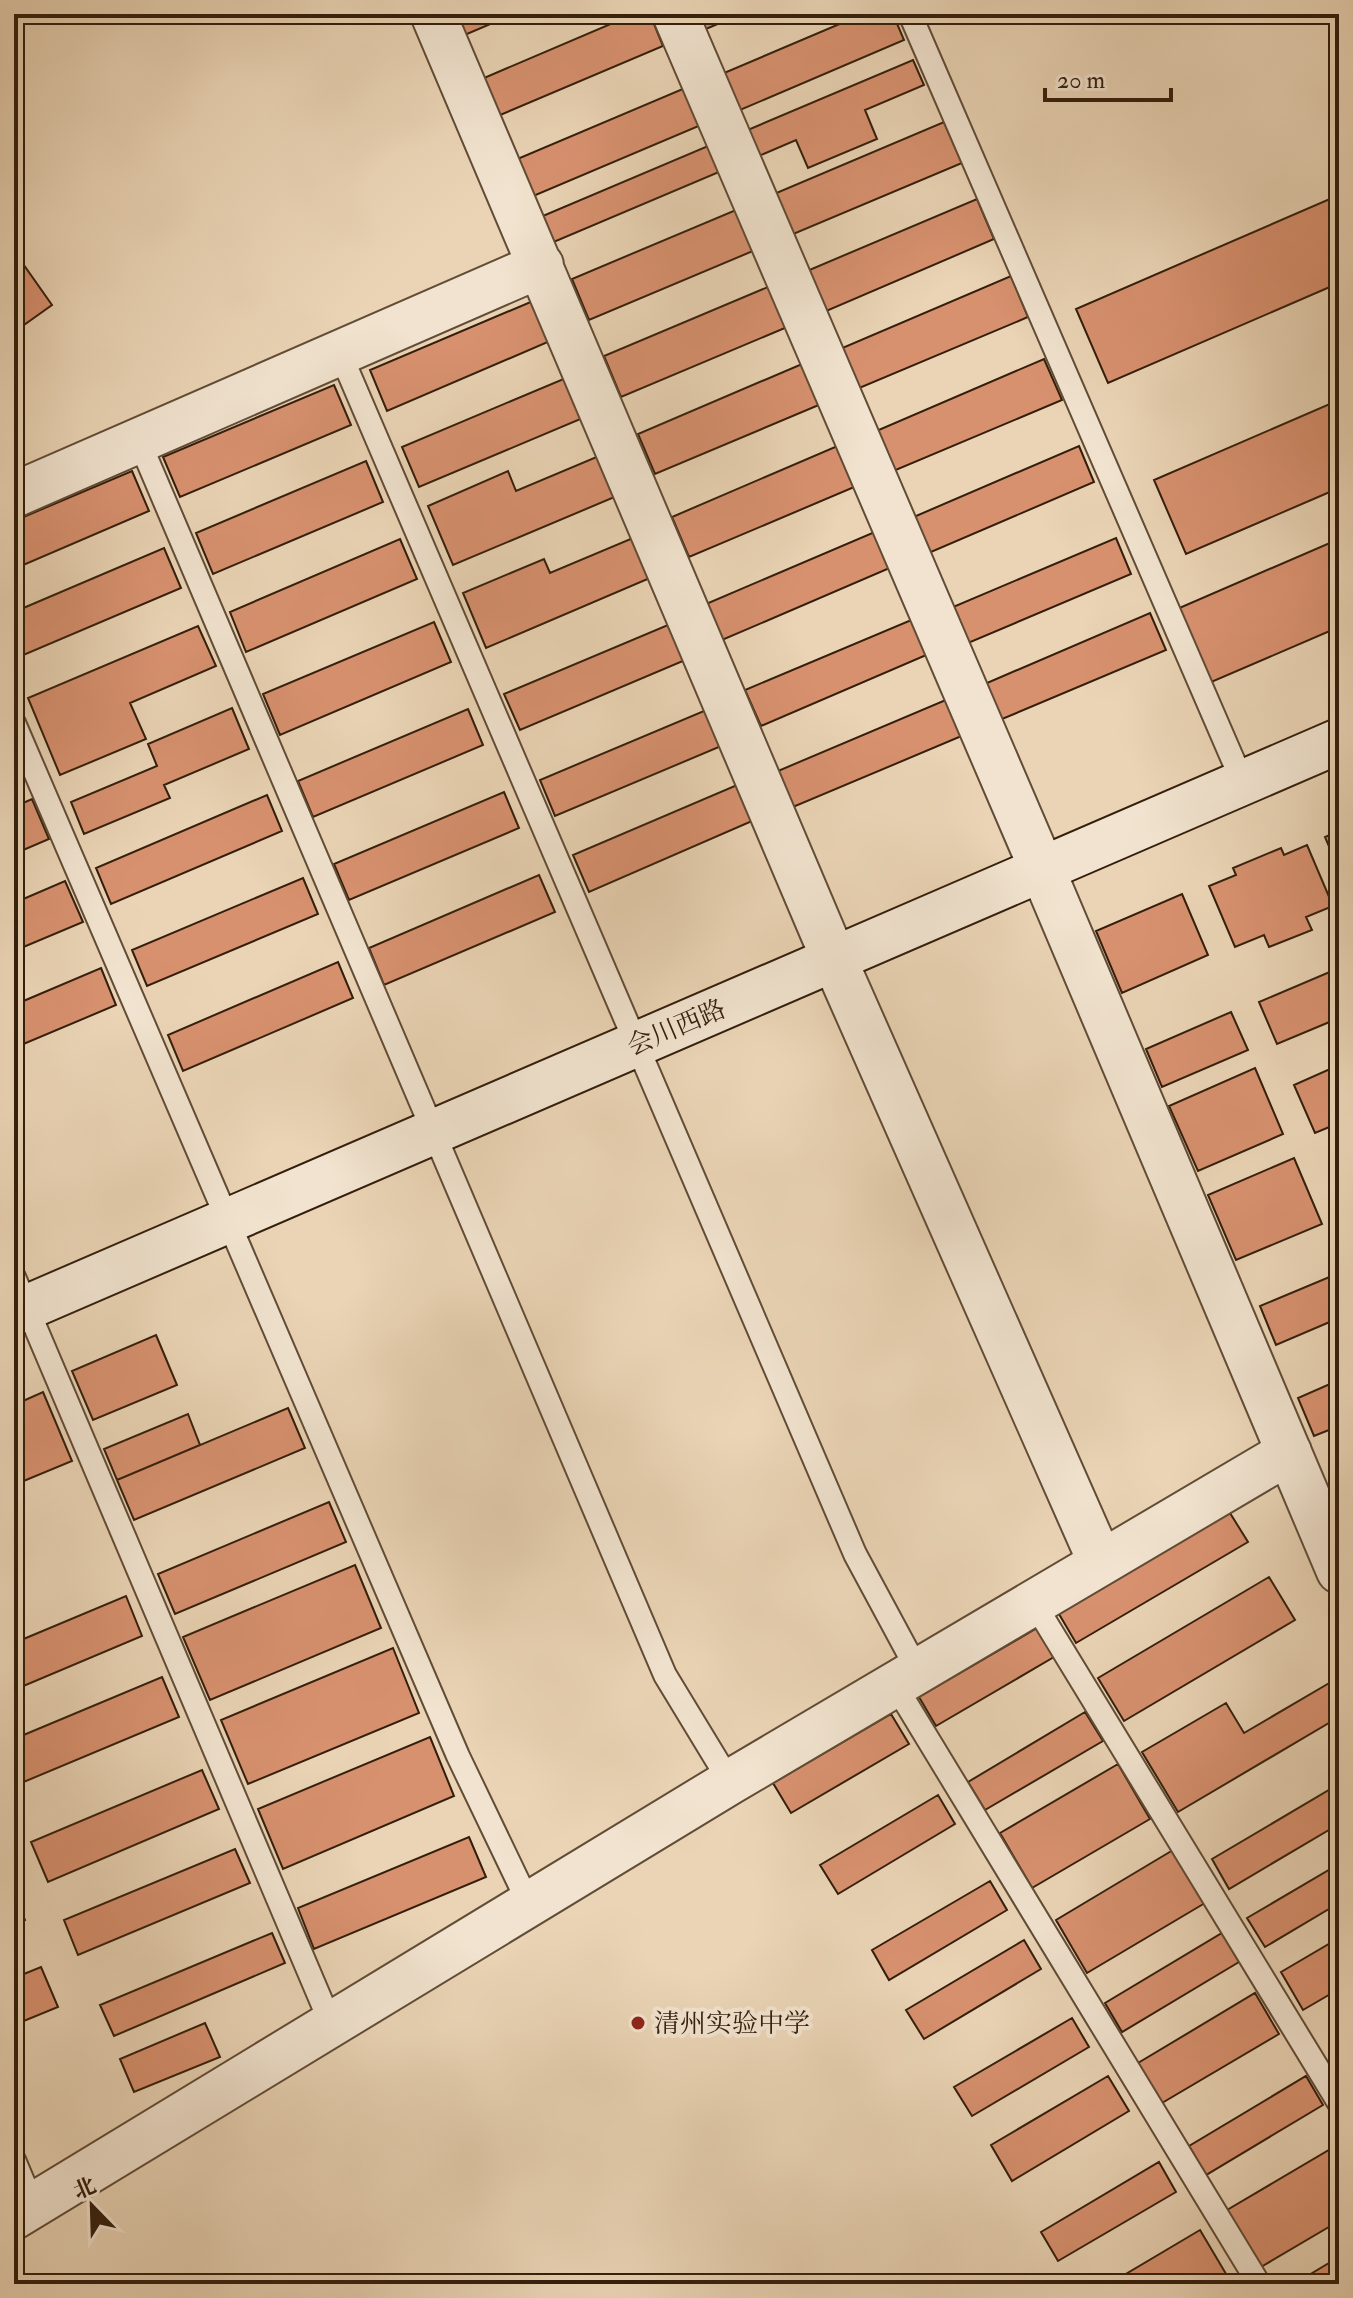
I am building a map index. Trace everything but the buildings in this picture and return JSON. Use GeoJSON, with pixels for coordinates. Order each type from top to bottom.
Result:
{"type":"FeatureCollection","features":[{"type":"Feature","properties":{"kind":"street"},"geometry":{"type":"LineString","coordinates":[[433,14],[834,959],[1101,1563]]}},
{"type":"Feature","properties":{"kind":"street"},"geometry":{"type":"LineString","coordinates":[[675,14],[1339,1571]]}},
{"type":"Feature","properties":{"kind":"street"},"geometry":{"type":"LineString","coordinates":[[14,495],[541,265]]}},
{"type":"Feature","properties":{"kind":"street","name":"会川西路"},"geometry":{"type":"LineString","coordinates":[[18,1299],[228,1220],[1339,741]]}},
{"type":"Feature","properties":{"kind":"street"},"geometry":{"type":"LineString","coordinates":[[24,2211],[730,1782],[1289,1452]]}},
{"type":"Feature","properties":{"kind":"lane"},"geometry":{"type":"LineString","coordinates":[[910,14],[1243,783]]}},
{"type":"Feature","properties":{"kind":"lane"},"geometry":{"type":"LineString","coordinates":[[340,353],[906,1678],[1259,2284]]}},
{"type":"Feature","properties":{"kind":"lane"},"geometry":{"type":"LineString","coordinates":[[139,441],[665,1675],[730,1782]]}},
{"type":"Feature","properties":{"kind":"lane"},"geometry":{"type":"LineString","coordinates":[[14,723],[458,1756],[529,1904]]}},
{"type":"Feature","properties":{"kind":"lane"},"geometry":{"type":"LineString","coordinates":[[18,1299],[331,2024]]}},
{"type":"Feature","properties":{"kind":"lane"},"geometry":{"type":"LineString","coordinates":[[1034,1603],[1339,2103]]}},
{"type":"Feature","properties":{"kind":"lane"},"geometry":{"type":"LineString","coordinates":[[14,2160],[24,2211]]}},
{"type":"Feature","properties":{"kind":"place","name":"清州实验中学"},"geometry":{"type":"Point","coordinates":[638,2023]}}]}
